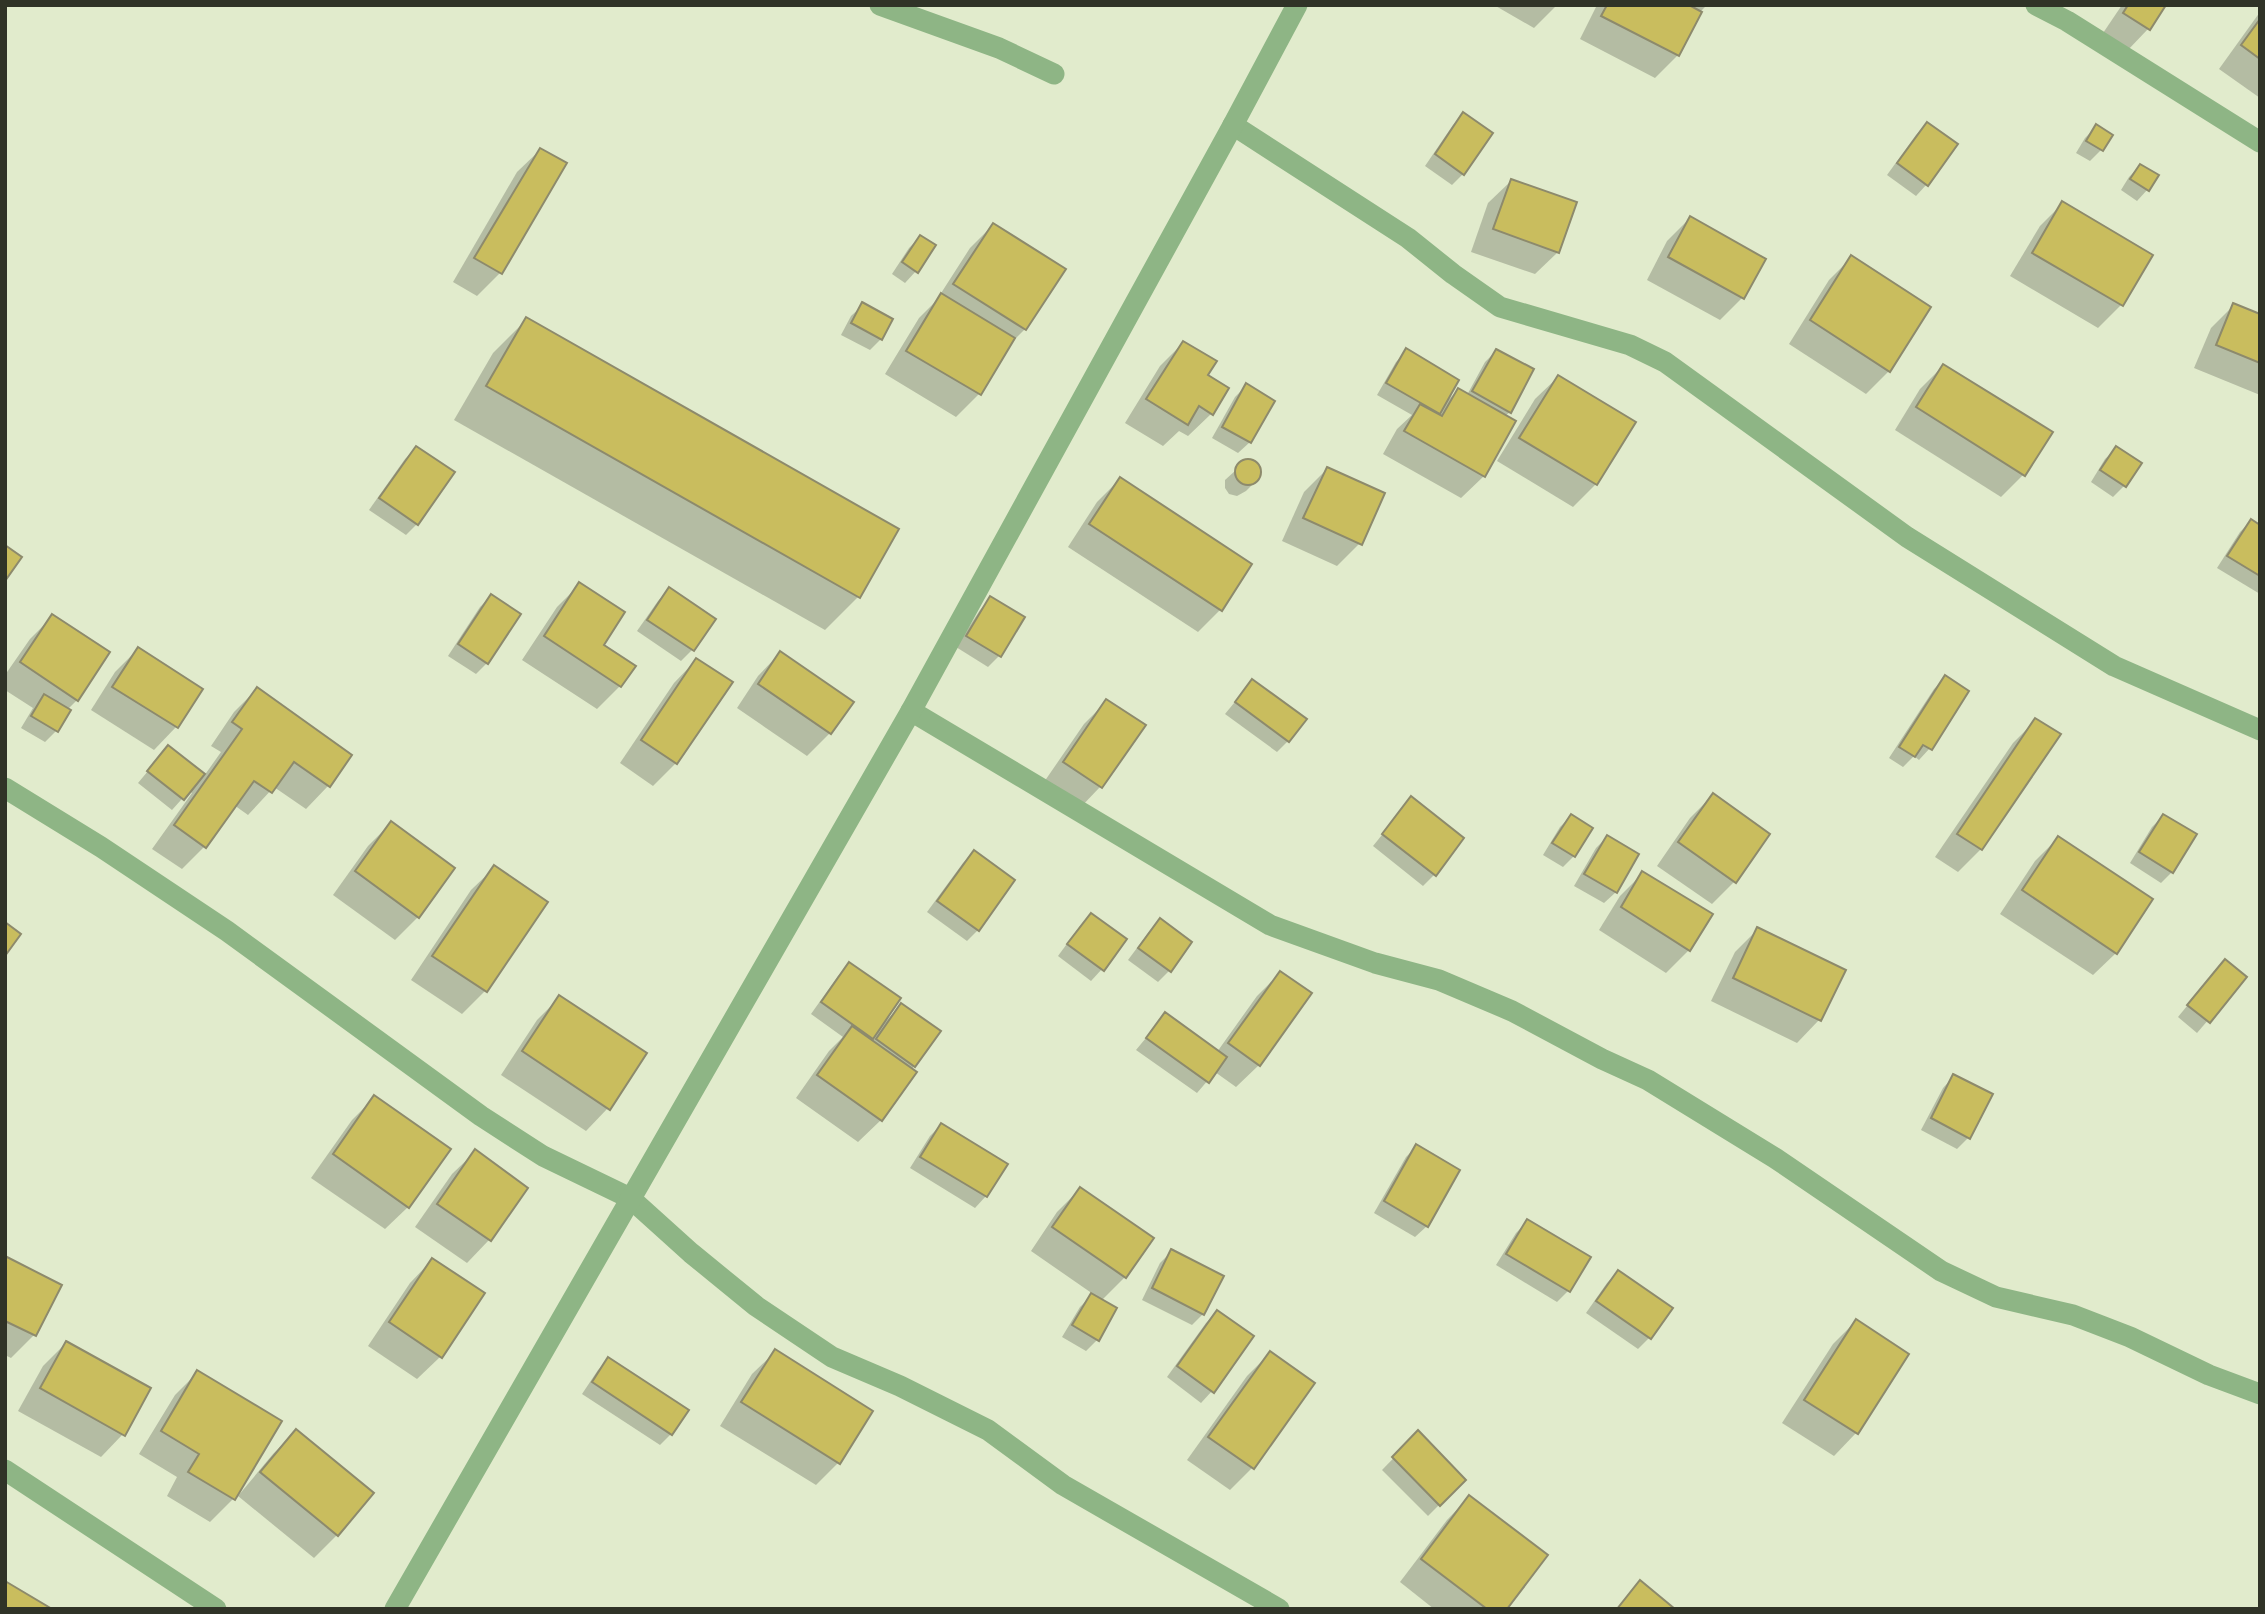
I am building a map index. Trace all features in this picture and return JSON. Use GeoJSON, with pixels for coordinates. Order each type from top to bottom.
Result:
{"type":"FeatureCollection","features":[{"type":"Feature","properties":{"kind":"street"},"geometry":{"type":"LineString","coordinates":[[880,5],[999,48],[1054,74]]}},
{"type":"Feature","properties":{"kind":"street"},"geometry":{"type":"LineString","coordinates":[[394,1609],[911,711],[1297,5]]}},
{"type":"Feature","properties":{"kind":"street"},"geometry":{"type":"LineString","coordinates":[[2036,5],[2260,142]]}},
{"type":"Feature","properties":{"kind":"street"},"geometry":{"type":"LineString","coordinates":[[1233,125],[1408,238],[1500,307],[1630,345],[1665,362],[1907,537],[2114,666],[2260,730]]}},
{"type":"Feature","properties":{"kind":"street"},"geometry":{"type":"LineString","coordinates":[[911,711],[1270,925],[1375,963],[1439,980],[1512,1011],[1648,1080],[1775,1158],[1941,1271],[1996,1297],[2073,1315],[2209,1375],[2260,1394]]}},
{"type":"Feature","properties":{"kind":"street"},"geometry":{"type":"LineString","coordinates":[[5,788],[102,847],[227,931],[481,1116],[543,1156],[630,1198],[756,1306],[832,1357],[900,1386],[988,1430],[1063,1485],[1279,1609]]}},
{"type":"Feature","properties":{"kind":"street"},"geometry":{"type":"LineString","coordinates":[[5,1470],[216,1609]]}},
{"type":"Feature","properties":{"kind":"building"},"geometry":{"type":"Polygon","coordinates":[[[1607,5],[1689,5],[1702,12],[1679,56],[1601,16],[1607,5]]]}},
{"type":"Feature","properties":{"kind":"building"},"geometry":{"type":"Polygon","coordinates":[[[2128,5],[2166,5],[2150,30],[2123,13],[2128,5]]]}},
{"type":"Feature","properties":{"kind":"building"},"geometry":{"type":"Polygon","coordinates":[[[2260,19],[2260,59],[2241,45],[2260,19]]]}},
{"type":"Feature","properties":{"kind":"building"},"geometry":{"type":"Polygon","coordinates":[[[1463,112],[1493,133],[1464,175],[1435,154],[1463,112]]]}},
{"type":"Feature","properties":{"kind":"building"},"geometry":{"type":"Polygon","coordinates":[[[1927,122],[1958,144],[1928,186],[1897,163],[1927,122]]]}},
{"type":"Feature","properties":{"kind":"building"},"geometry":{"type":"Polygon","coordinates":[[[2096,124],[2113,135],[2103,151],[2086,141],[2096,124]]]}},
{"type":"Feature","properties":{"kind":"building"},"geometry":{"type":"Polygon","coordinates":[[[540,148],[567,163],[502,274],[474,258],[540,148]]]}},
{"type":"Feature","properties":{"kind":"building"},"geometry":{"type":"Polygon","coordinates":[[[2140,164],[2159,175],[2149,191],[2130,179],[2140,164]]]}},
{"type":"Feature","properties":{"kind":"building"},"geometry":{"type":"Polygon","coordinates":[[[1511,179],[1577,202],[1559,253],[1493,229],[1511,179]]]}},
{"type":"Feature","properties":{"kind":"building"},"geometry":{"type":"Polygon","coordinates":[[[2062,201],[2153,255],[2123,306],[2032,253],[2062,201]]]}},
{"type":"Feature","properties":{"kind":"building"},"geometry":{"type":"Polygon","coordinates":[[[1690,216],[1766,259],[1744,299],[1668,257],[1690,216]]]}},
{"type":"Feature","properties":{"kind":"building"},"geometry":{"type":"Polygon","coordinates":[[[993,223],[1066,269],[1026,330],[953,284],[993,223]]]}},
{"type":"Feature","properties":{"kind":"building"},"geometry":{"type":"Polygon","coordinates":[[[920,235],[936,245],[918,273],[902,262],[920,235]]]}},
{"type":"Feature","properties":{"kind":"building"},"geometry":{"type":"Polygon","coordinates":[[[1851,255],[1931,307],[1890,372],[1810,320],[1851,255]]]}},
{"type":"Feature","properties":{"kind":"building"},"geometry":{"type":"Polygon","coordinates":[[[941,293],[1015,338],[981,395],[906,351],[941,293]]]}},
{"type":"Feature","properties":{"kind":"building"},"geometry":{"type":"Polygon","coordinates":[[[862,302],[893,319],[882,340],[851,323],[862,302]]]}},
{"type":"Feature","properties":{"kind":"building"},"geometry":{"type":"Polygon","coordinates":[[[2233,303],[2260,314],[2260,363],[2216,345],[2233,303]]]}},
{"type":"Feature","properties":{"kind":"building"},"geometry":{"type":"Polygon","coordinates":[[[526,317],[899,529],[860,598],[486,386],[526,317]]]}},
{"type":"Feature","properties":{"kind":"building"},"geometry":{"type":"Polygon","coordinates":[[[1183,341],[1217,361],[1208,375],[1229,388],[1213,415],[1199,406],[1188,425],[1146,399],[1183,341]]]}},
{"type":"Feature","properties":{"kind":"building"},"geometry":{"type":"Polygon","coordinates":[[[1406,348],[1459,380],[1440,414],[1386,383],[1406,348]]]}},
{"type":"Feature","properties":{"kind":"building"},"geometry":{"type":"Polygon","coordinates":[[[1496,349],[1534,369],[1511,413],[1472,391],[1496,349]]]}},
{"type":"Feature","properties":{"kind":"building"},"geometry":{"type":"Polygon","coordinates":[[[1943,364],[2053,432],[2025,476],[1916,407],[1943,364]]]}},
{"type":"Feature","properties":{"kind":"building"},"geometry":{"type":"Polygon","coordinates":[[[1558,375],[1636,422],[1597,485],[1519,438],[1558,375]]]}},
{"type":"Feature","properties":{"kind":"building"},"geometry":{"type":"Polygon","coordinates":[[[1246,383],[1275,401],[1251,443],[1222,427],[1246,383]]]}},
{"type":"Feature","properties":{"kind":"building"},"geometry":{"type":"Polygon","coordinates":[[[1458,388],[1516,421],[1485,477],[1404,431],[1420,404],[1442,416],[1458,388]]]}},
{"type":"Feature","properties":{"kind":"building"},"geometry":{"type":"Polygon","coordinates":[[[416,446],[455,472],[418,525],[379,498],[416,446]]]}},
{"type":"Feature","properties":{"kind":"building"},"geometry":{"type":"Polygon","coordinates":[[[2116,446],[2142,463],[2126,487],[2100,470],[2116,446]]]}},
{"type":"Feature","properties":{"kind":"building"},"geometry":{"type":"Polygon","coordinates":[[[1248,459],[1257,463],[1261,472],[1257,481],[1248,485],[1239,481],[1235,472],[1239,463],[1248,459]]]}},
{"type":"Feature","properties":{"kind":"building"},"geometry":{"type":"Polygon","coordinates":[[[1327,467],[1385,493],[1362,545],[1303,518],[1327,467]]]}},
{"type":"Feature","properties":{"kind":"building"},"geometry":{"type":"Polygon","coordinates":[[[1120,477],[1252,564],[1222,611],[1089,524],[1120,477]]]}},
{"type":"Feature","properties":{"kind":"building"},"geometry":{"type":"Polygon","coordinates":[[[2251,519],[2260,525],[2260,576],[2227,556],[2251,519]]]}},
{"type":"Feature","properties":{"kind":"building"},"geometry":{"type":"Polygon","coordinates":[[[5,545],[22,557],[5,581],[5,545]]]}},
{"type":"Feature","properties":{"kind":"building"},"geometry":{"type":"Polygon","coordinates":[[[579,582],[625,612],[604,645],[636,666],[621,687],[544,636],[579,582]]]}},
{"type":"Feature","properties":{"kind":"building"},"geometry":{"type":"Polygon","coordinates":[[[669,587],[716,619],[694,651],[647,620],[669,587]]]}},
{"type":"Feature","properties":{"kind":"building"},"geometry":{"type":"Polygon","coordinates":[[[491,594],[521,614],[488,664],[458,644],[491,594]]]}},
{"type":"Feature","properties":{"kind":"building"},"geometry":{"type":"Polygon","coordinates":[[[990,596],[1025,617],[1001,657],[966,636],[990,596]]]}},
{"type":"Feature","properties":{"kind":"building"},"geometry":{"type":"Polygon","coordinates":[[[52,614],[110,652],[78,701],[20,662],[52,614]]]}},
{"type":"Feature","properties":{"kind":"building"},"geometry":{"type":"Polygon","coordinates":[[[138,647],[203,689],[178,728],[112,687],[138,647]]]}},
{"type":"Feature","properties":{"kind":"building"},"geometry":{"type":"Polygon","coordinates":[[[780,651],[854,702],[831,734],[758,684],[780,651]]]}},
{"type":"Feature","properties":{"kind":"building"},"geometry":{"type":"Polygon","coordinates":[[[696,658],[733,682],[677,764],[641,740],[696,658]]]}},
{"type":"Feature","properties":{"kind":"building"},"geometry":{"type":"Polygon","coordinates":[[[1945,675],[1969,691],[1932,750],[1923,745],[1915,757],[1899,747],[1945,675]]]}},
{"type":"Feature","properties":{"kind":"building"},"geometry":{"type":"Polygon","coordinates":[[[1252,679],[1307,719],[1289,742],[1235,702],[1252,679]]]}},
{"type":"Feature","properties":{"kind":"building"},"geometry":{"type":"Polygon","coordinates":[[[257,687],[352,755],[330,787],[294,762],[272,793],[254,781],[206,848],[174,825],[242,729],[232,722],[257,687]]]}},
{"type":"Feature","properties":{"kind":"building"},"geometry":{"type":"Polygon","coordinates":[[[44,694],[71,710],[58,732],[31,716],[44,694]]]}},
{"type":"Feature","properties":{"kind":"building"},"geometry":{"type":"Polygon","coordinates":[[[1106,699],[1146,725],[1102,788],[1063,762],[1106,699]]]}},
{"type":"Feature","properties":{"kind":"building"},"geometry":{"type":"Polygon","coordinates":[[[2035,718],[2061,734],[1982,850],[1957,834],[2035,718]]]}},
{"type":"Feature","properties":{"kind":"building"},"geometry":{"type":"Polygon","coordinates":[[[168,745],[205,774],[184,800],[147,771],[168,745]]]}},
{"type":"Feature","properties":{"kind":"building"},"geometry":{"type":"Polygon","coordinates":[[[1713,793],[1770,834],[1736,883],[1678,842],[1713,793]]]}},
{"type":"Feature","properties":{"kind":"building"},"geometry":{"type":"Polygon","coordinates":[[[1411,796],[1464,838],[1436,876],[1382,834],[1411,796]]]}},
{"type":"Feature","properties":{"kind":"building"},"geometry":{"type":"Polygon","coordinates":[[[1571,814],[1593,828],[1575,857],[1552,843],[1571,814]]]}},
{"type":"Feature","properties":{"kind":"building"},"geometry":{"type":"Polygon","coordinates":[[[2163,814],[2197,834],[2173,873],[2139,852],[2163,814]]]}},
{"type":"Feature","properties":{"kind":"building"},"geometry":{"type":"Polygon","coordinates":[[[391,821],[455,868],[419,918],[355,871],[391,821]]]}},
{"type":"Feature","properties":{"kind":"building"},"geometry":{"type":"Polygon","coordinates":[[[1607,835],[1639,854],[1617,893],[1584,874],[1607,835]]]}},
{"type":"Feature","properties":{"kind":"building"},"geometry":{"type":"Polygon","coordinates":[[[2058,836],[2153,899],[2117,954],[2022,890],[2058,836]]]}},
{"type":"Feature","properties":{"kind":"building"},"geometry":{"type":"Polygon","coordinates":[[[974,850],[1015,880],[979,931],[937,901],[974,850]]]}},
{"type":"Feature","properties":{"kind":"building"},"geometry":{"type":"Polygon","coordinates":[[[494,865],[548,902],[487,992],[432,956],[494,865]]]}},
{"type":"Feature","properties":{"kind":"building"},"geometry":{"type":"Polygon","coordinates":[[[1642,871],[1713,914],[1690,951],[1621,907],[1642,871]]]}},
{"type":"Feature","properties":{"kind":"building"},"geometry":{"type":"Polygon","coordinates":[[[1091,913],[1127,939],[1104,971],[1067,944],[1091,913]]]}},
{"type":"Feature","properties":{"kind":"building"},"geometry":{"type":"Polygon","coordinates":[[[1160,918],[1192,942],[1171,972],[1138,948],[1160,918]]]}},
{"type":"Feature","properties":{"kind":"building"},"geometry":{"type":"Polygon","coordinates":[[[5,922],[21,934],[5,956],[5,922]]]}},
{"type":"Feature","properties":{"kind":"building"},"geometry":{"type":"Polygon","coordinates":[[[1757,927],[1846,970],[1821,1021],[1733,978],[1757,927]]]}},
{"type":"Feature","properties":{"kind":"building"},"geometry":{"type":"Polygon","coordinates":[[[2225,959],[2247,977],[2210,1023],[2187,1005],[2225,959]]]}},
{"type":"Feature","properties":{"kind":"building"},"geometry":{"type":"Polygon","coordinates":[[[849,962],[901,998],[873,1039],[821,1002],[849,962]]]}},
{"type":"Feature","properties":{"kind":"building"},"geometry":{"type":"Polygon","coordinates":[[[1280,971],[1312,993],[1260,1066],[1228,1043],[1280,971]]]}},
{"type":"Feature","properties":{"kind":"building"},"geometry":{"type":"Polygon","coordinates":[[[559,995],[647,1053],[610,1110],[522,1051],[559,995]]]}},
{"type":"Feature","properties":{"kind":"building"},"geometry":{"type":"Polygon","coordinates":[[[901,1003],[941,1031],[915,1067],[876,1039],[901,1003]]]}},
{"type":"Feature","properties":{"kind":"building"},"geometry":{"type":"Polygon","coordinates":[[[1165,1012],[1227,1057],[1209,1083],[1146,1038],[1165,1012]]]}},
{"type":"Feature","properties":{"kind":"building"},"geometry":{"type":"Polygon","coordinates":[[[852,1026],[917,1072],[882,1121],[817,1075],[852,1026]]]}},
{"type":"Feature","properties":{"kind":"building"},"geometry":{"type":"Polygon","coordinates":[[[1953,1074],[1993,1094],[1970,1139],[1931,1118],[1953,1074]]]}},
{"type":"Feature","properties":{"kind":"building"},"geometry":{"type":"Polygon","coordinates":[[[374,1095],[451,1149],[409,1208],[333,1154],[374,1095]]]}},
{"type":"Feature","properties":{"kind":"building"},"geometry":{"type":"Polygon","coordinates":[[[941,1123],[1008,1164],[987,1197],[920,1157],[941,1123]]]}},
{"type":"Feature","properties":{"kind":"building"},"geometry":{"type":"Polygon","coordinates":[[[1416,1144],[1460,1170],[1428,1227],[1384,1201],[1416,1144]]]}},
{"type":"Feature","properties":{"kind":"building"},"geometry":{"type":"Polygon","coordinates":[[[475,1149],[528,1188],[491,1241],[437,1204],[475,1149]]]}},
{"type":"Feature","properties":{"kind":"building"},"geometry":{"type":"Polygon","coordinates":[[[1080,1187],[1154,1238],[1126,1278],[1052,1227],[1080,1187]]]}},
{"type":"Feature","properties":{"kind":"building"},"geometry":{"type":"Polygon","coordinates":[[[1527,1219],[1591,1257],[1570,1292],[1506,1254],[1527,1219]]]}},
{"type":"Feature","properties":{"kind":"building"},"geometry":{"type":"Polygon","coordinates":[[[1171,1249],[1224,1276],[1204,1315],[1152,1288],[1171,1249]]]}},
{"type":"Feature","properties":{"kind":"building"},"geometry":{"type":"Polygon","coordinates":[[[5,1256],[62,1285],[36,1336],[5,1321],[5,1256]]]}},
{"type":"Feature","properties":{"kind":"building"},"geometry":{"type":"Polygon","coordinates":[[[432,1258],[485,1293],[442,1358],[389,1322],[432,1258]]]}},
{"type":"Feature","properties":{"kind":"building"},"geometry":{"type":"Polygon","coordinates":[[[1618,1270],[1673,1308],[1651,1339],[1596,1301],[1618,1270]]]}},
{"type":"Feature","properties":{"kind":"building"},"geometry":{"type":"Polygon","coordinates":[[[1091,1293],[1117,1308],[1099,1341],[1072,1325],[1091,1293]]]}},
{"type":"Feature","properties":{"kind":"building"},"geometry":{"type":"Polygon","coordinates":[[[1217,1310],[1254,1336],[1214,1393],[1177,1366],[1217,1310]]]}},
{"type":"Feature","properties":{"kind":"building"},"geometry":{"type":"Polygon","coordinates":[[[1856,1319],[1909,1354],[1858,1434],[1804,1400],[1856,1319]]]}},
{"type":"Feature","properties":{"kind":"building"},"geometry":{"type":"Polygon","coordinates":[[[66,1341],[151,1388],[125,1436],[40,1388],[66,1341]]]}},
{"type":"Feature","properties":{"kind":"building"},"geometry":{"type":"Polygon","coordinates":[[[775,1349],[873,1411],[840,1464],[741,1402],[775,1349]]]}},
{"type":"Feature","properties":{"kind":"building"},"geometry":{"type":"Polygon","coordinates":[[[1270,1351],[1315,1383],[1254,1469],[1208,1437],[1270,1351]]]}},
{"type":"Feature","properties":{"kind":"building"},"geometry":{"type":"Polygon","coordinates":[[[608,1357],[689,1410],[672,1435],[592,1382],[608,1357]]]}},
{"type":"Feature","properties":{"kind":"building"},"geometry":{"type":"Polygon","coordinates":[[[197,1370],[282,1421],[235,1500],[188,1472],[199,1454],[161,1431],[197,1370]]]}},
{"type":"Feature","properties":{"kind":"building"},"geometry":{"type":"Polygon","coordinates":[[[296,1429],[374,1493],[338,1536],[260,1472],[296,1429]]]}},
{"type":"Feature","properties":{"kind":"building"},"geometry":{"type":"Polygon","coordinates":[[[1418,1430],[1466,1480],[1440,1506],[1392,1457],[1418,1430]]]}},
{"type":"Feature","properties":{"kind":"building"},"geometry":{"type":"Polygon","coordinates":[[[1469,1495],[1548,1555],[1507,1609],[1487,1609],[1421,1559],[1469,1495]]]}},
{"type":"Feature","properties":{"kind":"building"},"geometry":{"type":"Polygon","coordinates":[[[1640,1580],[1675,1609],[1617,1609],[1640,1580]]]}},
{"type":"Feature","properties":{"kind":"building"},"geometry":{"type":"Polygon","coordinates":[[[5,1581],[52,1609],[5,1609],[5,1581]]]}}]}
